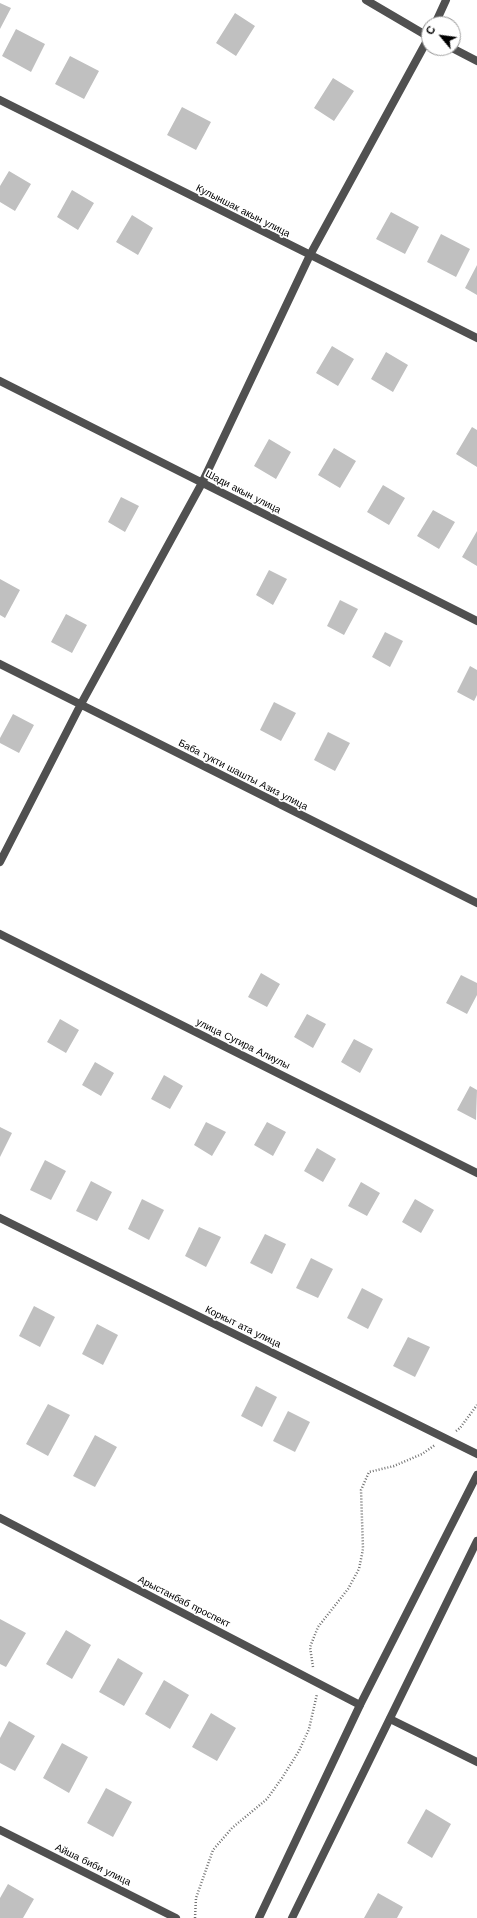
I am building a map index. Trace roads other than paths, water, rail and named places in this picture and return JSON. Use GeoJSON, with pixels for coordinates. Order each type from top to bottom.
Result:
{"type":"FeatureCollection","features":[{"type":"Feature","properties":{"kind":"street"},"geometry":{"type":"LineString","coordinates":[[366,0],[421,32]]}},
{"type":"Feature","properties":{"kind":"street"},"geometry":{"type":"LineString","coordinates":[[439,16],[446,0]]}},
{"type":"Feature","properties":{"kind":"street"},"geometry":{"type":"LineString","coordinates":[[0,862],[81,704],[202,483],[310,255],[421,52]]}},
{"type":"Feature","properties":{"kind":"street"},"geometry":{"type":"LineString","coordinates":[[461,53],[477,61]]}},
{"type":"Feature","properties":{"kind":"street","name":"Кулыншак акын улица"},"geometry":{"type":"LineString","coordinates":[[0,100],[477,338]]}},
{"type":"Feature","properties":{"kind":"street","name":"Шади акын улица"},"geometry":{"type":"LineString","coordinates":[[0,381],[477,621]]}},
{"type":"Feature","properties":{"kind":"street","name":"Баба тукти шашты Азиз улица"},"geometry":{"type":"LineString","coordinates":[[0,664],[477,903]]}},
{"type":"Feature","properties":{"kind":"street","name":"улица Сугира Алиулы"},"geometry":{"type":"LineString","coordinates":[[0,934],[477,1173]]}},
{"type":"Feature","properties":{"kind":"street","name":"Коркыт ата улица"},"geometry":{"type":"LineString","coordinates":[[0,1218],[477,1454]]}},
{"type":"Feature","properties":{"kind":"street"},"geometry":{"type":"LineString","coordinates":[[259,1918],[360,1705],[477,1475]]}},
{"type":"Feature","properties":{"kind":"street","name":"Арыстанбаб проспект"},"geometry":{"type":"LineString","coordinates":[[0,1518],[360,1705]]}},
{"type":"Feature","properties":{"kind":"street"},"geometry":{"type":"LineString","coordinates":[[292,1918],[477,1541]]}},
{"type":"Feature","properties":{"kind":"street"},"geometry":{"type":"LineString","coordinates":[[390,1719],[477,1762]]}},
{"type":"Feature","properties":{"kind":"street","name":"Айша биби улица"},"geometry":{"type":"LineString","coordinates":[[0,1830],[176,1918]]}}]}
